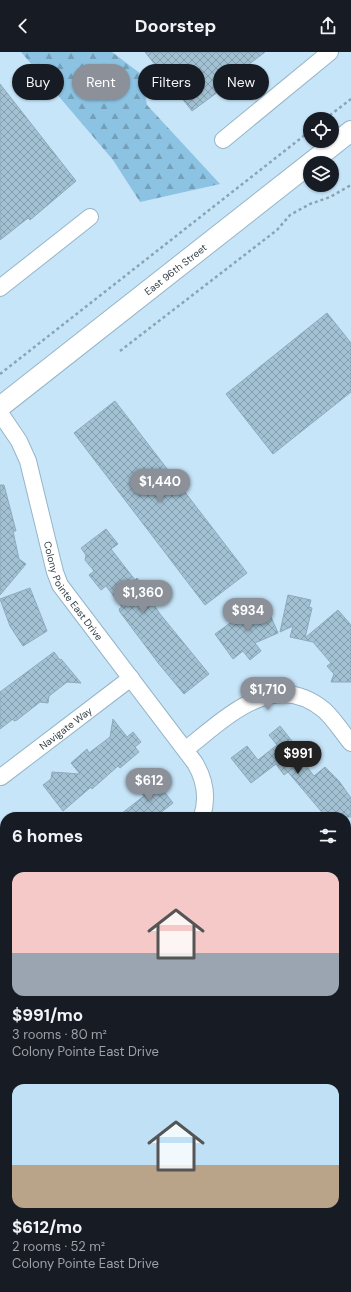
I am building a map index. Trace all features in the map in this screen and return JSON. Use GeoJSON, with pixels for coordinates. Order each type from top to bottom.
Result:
{"type":"FeatureCollection","features":[{"type":"Feature","properties":{"kind":"main road","name":"East 96th Street"},"geometry":{"type":"LineString","coordinates":[[0,407],[351,131]]}},
{"type":"Feature","properties":{"kind":"street"},"geometry":{"type":"LineString","coordinates":[[223,140],[330,52]]}},
{"type":"Feature","properties":{"kind":"street"},"geometry":{"type":"LineString","coordinates":[[0,288],[90,217]]}},
{"type":"Feature","properties":{"kind":"street","name":"Colony Pointe East Drive"},"geometry":{"type":"LineString","coordinates":[[0,413],[19,441],[28,461],[55,572],[60,585],[195,762],[203,781],[206,796],[203,812]]}},
{"type":"Feature","properties":{"kind":"street","name":"Navigate Way"},"geometry":{"type":"LineString","coordinates":[[1,777],[130,678]]}},
{"type":"Feature","properties":{"kind":"street"},"geometry":{"type":"LineString","coordinates":[[186,749],[240,708],[254,700],[276,694],[292,695],[315,704],[328,714],[351,743]]}},
{"type":"Feature","properties":{"kind":"path"},"geometry":{"type":"LineString","coordinates":[[334,112],[351,99]]}},
{"type":"Feature","properties":{"kind":"path"},"geometry":{"type":"LineString","coordinates":[[0,374],[303,136]]}},
{"type":"Feature","properties":{"kind":"path"},"geometry":{"type":"LineString","coordinates":[[120,351],[277,230],[290,215],[310,204],[330,197],[351,185]]}},
{"type":"Feature","properties":{"kind":"green space"},"geometry":{"type":"Polygon","coordinates":[[[21,52],[112,52],[128,64],[72,64],[72,100],[130,100],[130,66],[138,72],[138,100],[146,100],[147,105],[220,184],[140,202],[113,160],[62,100],[64,100],[64,64],[31,64],[21,52]]]}},
{"type":"Feature","properties":{"kind":"building"},"geometry":{"type":"Polygon","coordinates":[[[145,52],[265,52],[249,64],[213,64],[213,96],[192,111],[183,100],[205,100],[205,64],[155,64],[145,52]]]}},
{"type":"Feature","properties":{"kind":"building"},"geometry":{"type":"Polygon","coordinates":[[[0,84],[76,181],[30,220],[28,218],[0,240],[0,84]]]}},
{"type":"Feature","properties":{"kind":"building"},"geometry":{"type":"Polygon","coordinates":[[[327,313],[351,343],[351,392],[273,454],[226,394],[327,313]]]}},
{"type":"Feature","properties":{"kind":"building"},"geometry":{"type":"Polygon","coordinates":[[[115,401],[247,573],[205,605],[74,433],[115,401]]]}},
{"type":"Feature","properties":{"kind":"building"},"geometry":{"type":"Polygon","coordinates":[[[0,485],[4,485],[16,531],[13,531],[19,559],[26,564],[0,595],[0,485]]]}},
{"type":"Feature","properties":{"kind":"building"},"geometry":{"type":"Polygon","coordinates":[[[106,529],[118,544],[111,549],[135,580],[137,578],[152,597],[150,599],[160,614],[209,674],[184,694],[159,664],[120,612],[119,609],[122,607],[106,586],[101,590],[89,575],[94,571],[85,560],[86,555],[81,548],[106,529]]]}},
{"type":"Feature","properties":{"kind":"building"},"geometry":{"type":"Polygon","coordinates":[[[30,588],[47,631],[23,646],[10,626],[0,599],[30,588]]]}},
{"type":"Feature","properties":{"kind":"building"},"geometry":{"type":"Polygon","coordinates":[[[288,595],[311,600],[309,607],[312,608],[305,638],[338,610],[351,625],[351,682],[331,682],[334,674],[327,666],[331,663],[313,642],[290,637],[293,626],[280,632],[288,595]]]}},
{"type":"Feature","properties":{"kind":"building"},"geometry":{"type":"Polygon","coordinates":[[[265,603],[278,633],[255,643],[261,651],[250,660],[243,651],[233,659],[215,634],[247,611],[265,603]]]}},
{"type":"Feature","properties":{"kind":"building"},"geometry":{"type":"Polygon","coordinates":[[[54,652],[81,683],[67,682],[49,696],[48,703],[40,702],[17,720],[14,721],[13,719],[0,729],[0,692],[54,652]]]}},
{"type":"Feature","properties":{"kind":"building"},"geometry":{"type":"Polygon","coordinates":[[[113,719],[127,737],[133,732],[141,742],[135,747],[139,752],[120,768],[118,766],[92,789],[91,787],[63,811],[43,785],[51,779],[52,772],[80,774],[71,763],[87,749],[89,753],[110,737],[113,719]]]}},
{"type":"Feature","properties":{"kind":"building"},"geometry":{"type":"Polygon","coordinates":[[[280,726],[300,751],[296,753],[314,776],[325,767],[339,781],[351,798],[351,812],[322,812],[288,772],[284,775],[276,764],[251,783],[231,758],[247,746],[258,760],[277,745],[269,735],[280,726]]]}},
{"type":"Feature","properties":{"kind":"building"},"geometry":{"type":"Polygon","coordinates":[[[153,777],[173,803],[161,812],[123,812],[144,796],[138,789],[153,777]]]}}]}
